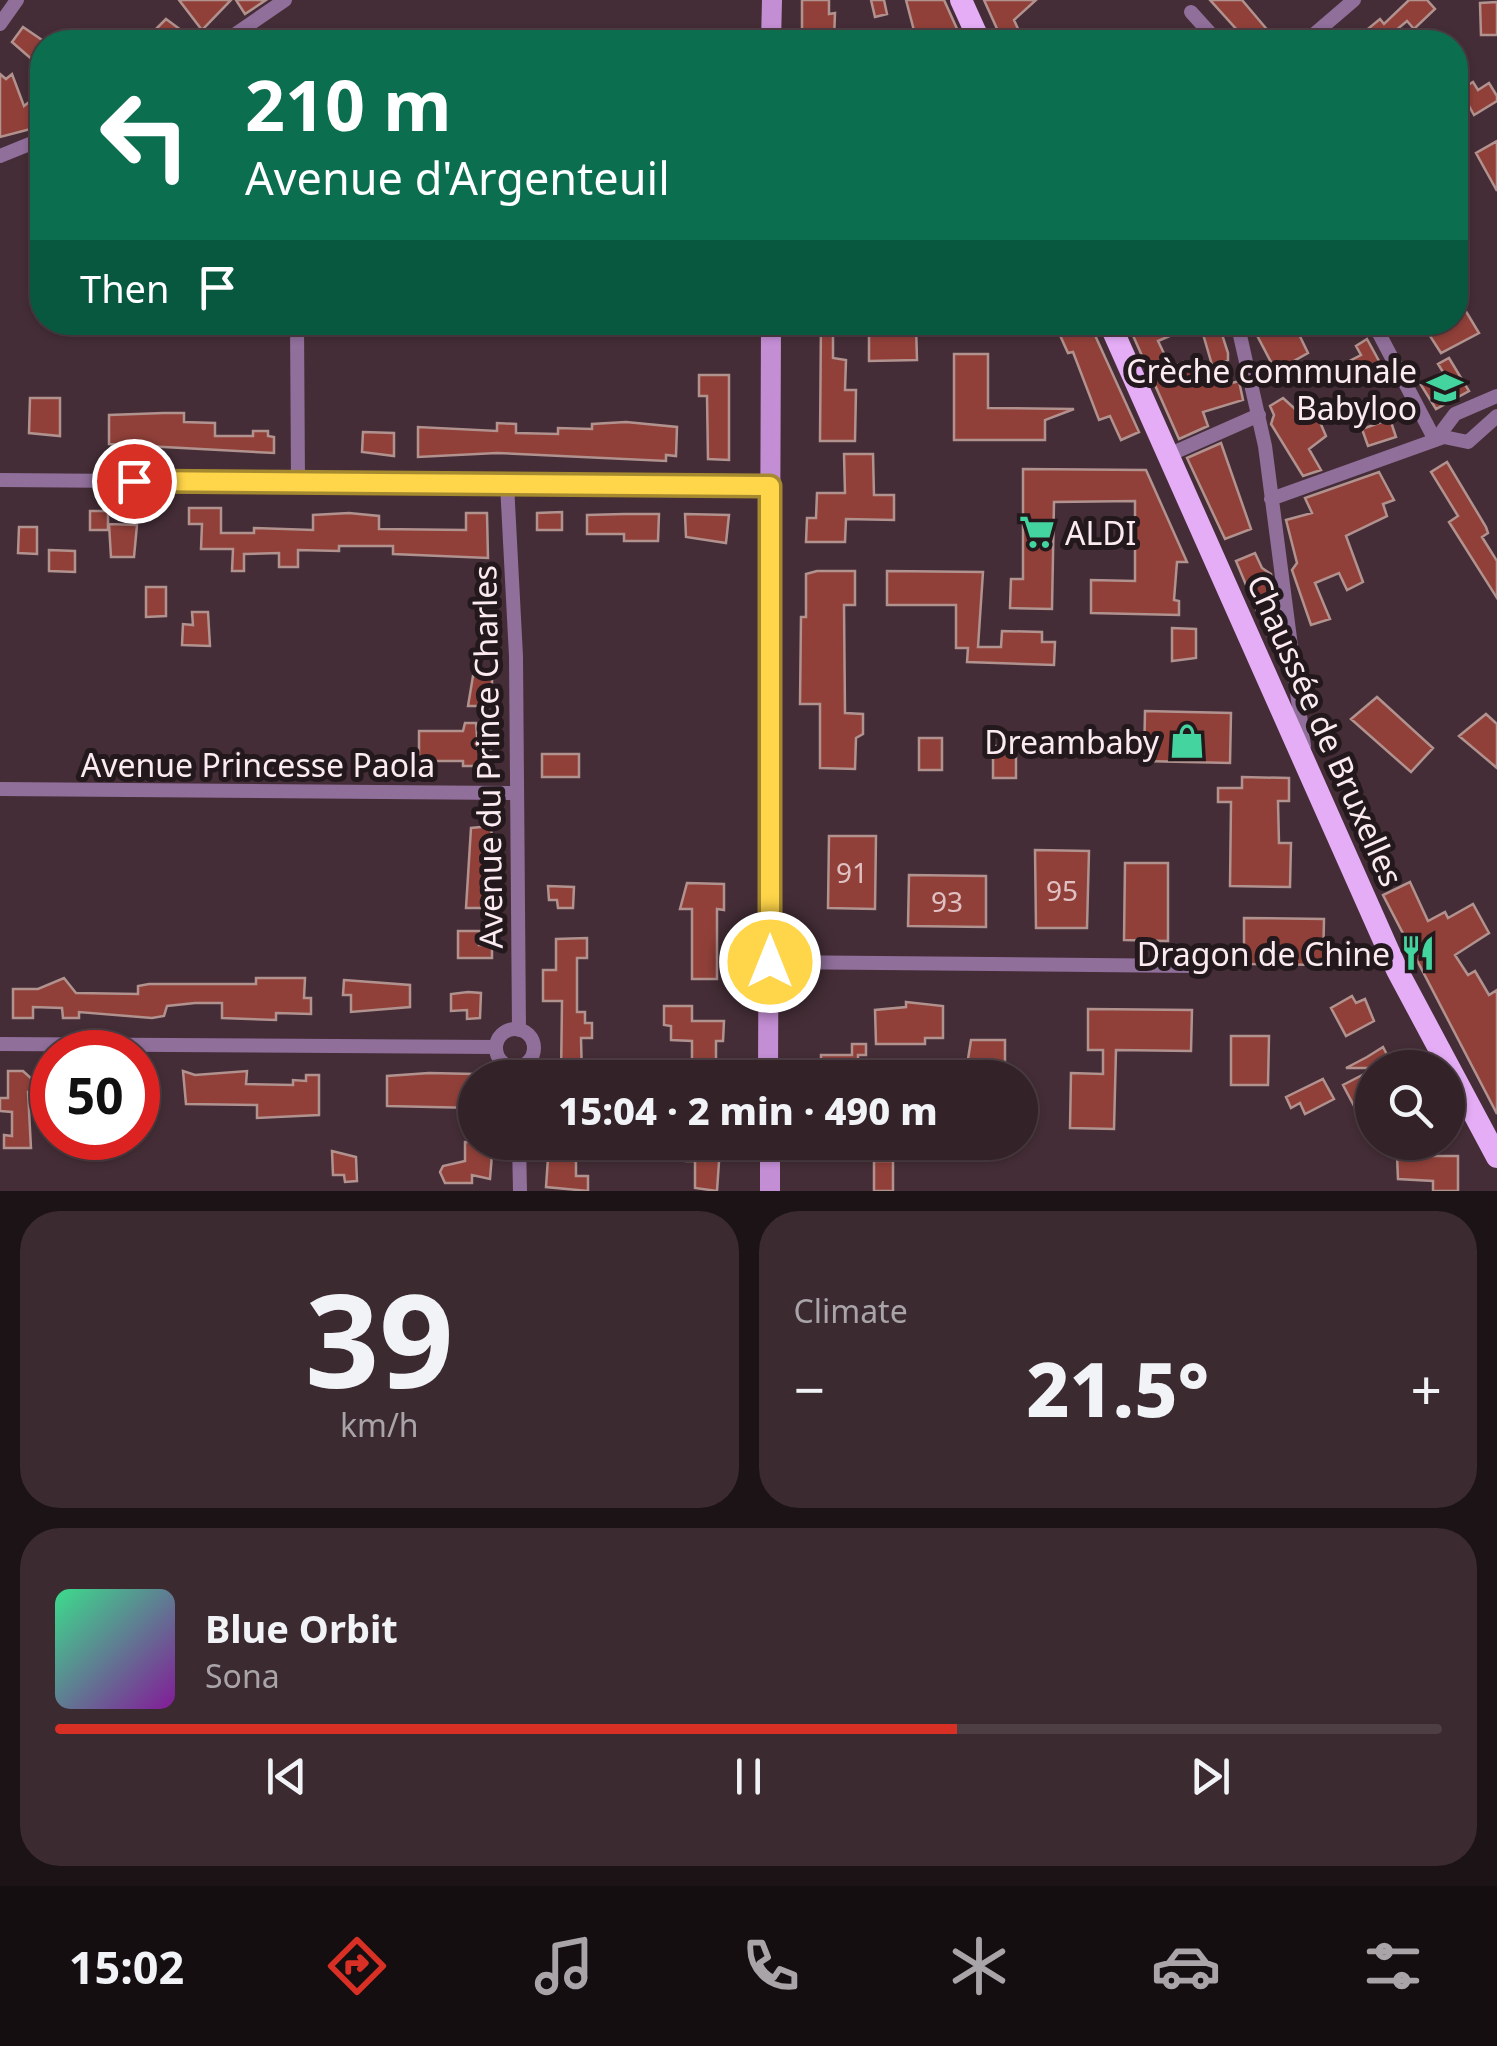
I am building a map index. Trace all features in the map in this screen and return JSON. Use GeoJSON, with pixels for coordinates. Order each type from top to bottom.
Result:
{"type":"FeatureCollection","features":[{"type":"Feature","properties":{"kind":"main road"},"geometry":{"type":"LineString","coordinates":[[771,30],[772,0]]}},
{"type":"Feature","properties":{"kind":"main road"},"geometry":{"type":"LineString","coordinates":[[961,0],[975,30]]}},
{"type":"Feature","properties":{"kind":"main road"},"geometry":{"type":"LineString","coordinates":[[768,1060],[771,335]]}},
{"type":"Feature","properties":{"kind":"main road","name":"Chaussée de Bruxelles"},"geometry":{"type":"LineString","coordinates":[[1115,335],[1397,970],[1497,1158]]}},
{"type":"Feature","properties":{"kind":"main road"},"geometry":{"type":"LineString","coordinates":[[770,1160],[770,1191]]}},
{"type":"Feature","properties":{"kind":"street"},"geometry":{"type":"LineString","coordinates":[[0,24],[16,0]]}},
{"type":"Feature","properties":{"kind":"street"},"geometry":{"type":"LineString","coordinates":[[245,30],[285,0]]}},
{"type":"Feature","properties":{"kind":"street"},"geometry":{"type":"LineString","coordinates":[[1318,30],[1354,0]]}},
{"type":"Feature","properties":{"kind":"street"},"geometry":{"type":"LineString","coordinates":[[1191,12],[1207,30]]}},
{"type":"Feature","properties":{"kind":"street"},"geometry":{"type":"LineString","coordinates":[[0,156],[30,144]]}},
{"type":"Feature","properties":{"kind":"street"},"geometry":{"type":"LineString","coordinates":[[296,335],[298,482]]}},
{"type":"Feature","properties":{"kind":"street"},"geometry":{"type":"LineString","coordinates":[[1241,335],[1271,499],[1306,766]]}},
{"type":"Feature","properties":{"kind":"street"},"geometry":{"type":"LineString","coordinates":[[1381,335],[1440,438]]}},
{"type":"Feature","properties":{"kind":"street"},"geometry":{"type":"LineString","coordinates":[[1440,438],[1456,414],[1497,396]]}},
{"type":"Feature","properties":{"kind":"street"},"geometry":{"type":"LineString","coordinates":[[1166,456],[1258,415]]}},
{"type":"Feature","properties":{"kind":"street"},"geometry":{"type":"LineString","coordinates":[[1271,499],[1440,438],[1468,442],[1497,416]]}},
{"type":"Feature","properties":{"kind":"street"},"geometry":{"type":"LineString","coordinates":[[0,480],[770,486]]}},
{"type":"Feature","properties":{"kind":"street","name":"Avenue du Prince Charles"},"geometry":{"type":"LineString","coordinates":[[506,484],[516,656],[519,1030]]}},
{"type":"Feature","properties":{"kind":"street","name":"Avenue Princesse Paola"},"geometry":{"type":"LineString","coordinates":[[0,789],[516,793]]}},
{"type":"Feature","properties":{"kind":"street"},"geometry":{"type":"LineString","coordinates":[[770,962],[1194,966]]}},
{"type":"Feature","properties":{"kind":"street"},"geometry":{"type":"LineString","coordinates":[[496,1047],[506,1032],[519,1030],[529,1036],[533,1046],[528,1060]]}},
{"type":"Feature","properties":{"kind":"street"},"geometry":{"type":"LineString","coordinates":[[0,1044],[496,1047]]}},
{"type":"Feature","properties":{"kind":"street"},"geometry":{"type":"LineString","coordinates":[[496,1047],[502,1060]]}},
{"type":"Feature","properties":{"kind":"street"},"geometry":{"type":"LineString","coordinates":[[519,1160],[520,1191]]}},
{"type":"Feature","properties":{"kind":"building"},"geometry":{"type":"Polygon","coordinates":[[[179,0],[231,0],[202,30],[179,0]]]}},
{"type":"Feature","properties":{"kind":"building"},"geometry":{"type":"Polygon","coordinates":[[[236,0],[266,0],[245,14],[236,0]]]}},
{"type":"Feature","properties":{"kind":"building"},"geometry":{"type":"Polygon","coordinates":[[[802,0],[829,0],[829,14],[835,13],[834,30],[802,30],[802,0]]]}},
{"type":"Feature","properties":{"kind":"building"},"geometry":{"type":"Polygon","coordinates":[[[871,0],[884,0],[887,14],[875,17],[871,0]]]}},
{"type":"Feature","properties":{"kind":"building"},"geometry":{"type":"Polygon","coordinates":[[[906,0],[944,0],[958,30],[914,30],[906,0]]]}},
{"type":"Feature","properties":{"kind":"building"},"geometry":{"type":"Polygon","coordinates":[[[984,0],[1036,0],[1014,20],[1019,30],[998,30],[984,0]]]}},
{"type":"Feature","properties":{"kind":"building"},"geometry":{"type":"Polygon","coordinates":[[[1210,0],[1242,0],[1267,30],[1237,30],[1210,0]]]}},
{"type":"Feature","properties":{"kind":"building"},"geometry":{"type":"Polygon","coordinates":[[[1409,0],[1427,0],[1435,9],[1414,29],[1407,21],[1396,30],[1367,30],[1380,19],[1384,24],[1409,0]]]}},
{"type":"Feature","properties":{"kind":"building"},"geometry":{"type":"Polygon","coordinates":[[[1497,2],[1497,35],[1481,35],[1480,3],[1497,2]]]}},
{"type":"Feature","properties":{"kind":"building"},"geometry":{"type":"Polygon","coordinates":[[[166,19],[181,30],[155,30],[166,19]]]}},
{"type":"Feature","properties":{"kind":"building"},"geometry":{"type":"Polygon","coordinates":[[[23,27],[30,32],[30,58],[12,42],[23,27]]]}},
{"type":"Feature","properties":{"kind":"building"},"geometry":{"type":"Polygon","coordinates":[[[0,74],[6,79],[12,74],[24,106],[30,101],[30,129],[0,137],[0,74]]]}},
{"type":"Feature","properties":{"kind":"building"},"geometry":{"type":"Polygon","coordinates":[[[1473,82],[1478,90],[1489,83],[1497,101],[1474,115],[1468,107],[1468,85],[1473,82]]]}},
{"type":"Feature","properties":{"kind":"building"},"geometry":{"type":"Polygon","coordinates":[[[1497,141],[1497,191],[1476,153],[1497,141]]]}},
{"type":"Feature","properties":{"kind":"building"},"geometry":{"type":"Polygon","coordinates":[[[1468,315],[1479,333],[1441,353],[1429,335],[1468,335],[1468,315]]]}},
{"type":"Feature","properties":{"kind":"building"},"geometry":{"type":"Polygon","coordinates":[[[821,335],[833,335],[833,358],[846,360],[845,390],[856,390],[855,441],[820,441],[821,335]]]}},
{"type":"Feature","properties":{"kind":"building"},"geometry":{"type":"Polygon","coordinates":[[[869,335],[916,335],[917,360],[869,361],[869,335]]]}},
{"type":"Feature","properties":{"kind":"building"},"geometry":{"type":"Polygon","coordinates":[[[1060,335],[1095,335],[1139,432],[1121,440],[1110,416],[1099,420],[1073,352],[1068,353],[1060,335]]]}},
{"type":"Feature","properties":{"kind":"building"},"geometry":{"type":"Polygon","coordinates":[[[1133,335],[1172,335],[1158,341],[1171,368],[1183,362],[1187,371],[1212,365],[1203,335],[1222,335],[1228,360],[1219,364],[1225,385],[1239,381],[1243,400],[1203,412],[1208,426],[1179,439],[1133,335]]]}},
{"type":"Feature","properties":{"kind":"building"},"geometry":{"type":"Polygon","coordinates":[[[1257,335],[1299,335],[1308,353],[1294,361],[1301,373],[1282,383],[1257,335]]]}},
{"type":"Feature","properties":{"kind":"building"},"geometry":{"type":"Polygon","coordinates":[[[1367,339],[1379,361],[1332,385],[1326,373],[1361,355],[1356,346],[1367,339]]]}},
{"type":"Feature","properties":{"kind":"building"},"geometry":{"type":"Polygon","coordinates":[[[954,354],[988,354],[988,408],[1074,409],[1045,420],[1045,440],[954,440],[954,354]]]}},
{"type":"Feature","properties":{"kind":"building","name":"Crèche communale Babyloo"},"geometry":{"type":"Polygon","coordinates":[[[1449,358],[1469,391],[1436,409],[1421,385],[1443,372],[1438,364],[1449,358]]]}},
{"type":"Feature","properties":{"kind":"building"},"geometry":{"type":"Polygon","coordinates":[[[699,375],[729,375],[729,460],[708,459],[707,396],[699,396],[699,375]]]}},
{"type":"Feature","properties":{"kind":"building"},"geometry":{"type":"Polygon","coordinates":[[[30,398],[60,398],[60,436],[29,433],[30,398]]]}},
{"type":"Feature","properties":{"kind":"building"},"geometry":{"type":"Polygon","coordinates":[[[1283,398],[1295,409],[1311,401],[1326,436],[1309,449],[1321,470],[1303,476],[1271,424],[1274,415],[1270,406],[1283,398]]]}},
{"type":"Feature","properties":{"kind":"building"},"geometry":{"type":"Polygon","coordinates":[[[184,413],[184,422],[215,423],[215,436],[253,436],[253,431],[268,431],[268,436],[274,437],[274,453],[109,444],[109,415],[184,413]]]}},
{"type":"Feature","properties":{"kind":"building"},"geometry":{"type":"Polygon","coordinates":[[[1390,419],[1396,437],[1368,446],[1362,429],[1390,419]]]}},
{"type":"Feature","properties":{"kind":"building"},"geometry":{"type":"Polygon","coordinates":[[[626,422],[677,427],[676,456],[666,455],[666,461],[497,453],[418,457],[418,427],[497,431],[497,423],[516,424],[516,433],[558,434],[558,428],[592,429],[592,424],[626,422]]]}},
{"type":"Feature","properties":{"kind":"building"},"geometry":{"type":"Polygon","coordinates":[[[363,432],[394,433],[394,456],[362,452],[363,432]]]}},
{"type":"Feature","properties":{"kind":"building"},"geometry":{"type":"Polygon","coordinates":[[[1221,443],[1251,529],[1225,539],[1187,458],[1221,443]]]}},
{"type":"Feature","properties":{"kind":"building"},"geometry":{"type":"Polygon","coordinates":[[[844,454],[873,454],[874,495],[894,495],[894,520],[846,519],[845,542],[806,542],[807,518],[816,518],[817,493],[845,493],[844,454]]]}},
{"type":"Feature","properties":{"kind":"building"},"geometry":{"type":"Polygon","coordinates":[[[1447,462],[1486,527],[1488,533],[1482,537],[1497,561],[1497,598],[1449,522],[1458,516],[1431,472],[1447,462]]]}},
{"type":"Feature","properties":{"kind":"building"},"geometry":{"type":"Polygon","coordinates":[[[1023,469],[1146,470],[1187,562],[1177,562],[1174,600],[1179,601],[1179,615],[1091,613],[1091,580],[1135,581],[1135,501],[1054,502],[1052,609],[1010,608],[1011,579],[1023,579],[1023,469]]]}},
{"type":"Feature","properties":{"kind":"building"},"geometry":{"type":"Polygon","coordinates":[[[1379,472],[1394,500],[1383,504],[1387,516],[1346,536],[1363,582],[1347,590],[1339,573],[1315,583],[1330,619],[1311,625],[1292,570],[1297,563],[1286,520],[1312,513],[1305,498],[1379,472]]]}},
{"type":"Feature","properties":{"kind":"building"},"geometry":{"type":"Polygon","coordinates":[[[189,508],[221,508],[221,533],[254,533],[254,528],[313,530],[313,515],[349,513],[379,516],[379,529],[466,530],[466,513],[487,513],[488,558],[393,554],[393,546],[339,546],[339,551],[298,550],[298,567],[279,567],[279,553],[244,554],[244,571],[232,571],[233,549],[201,549],[202,524],[189,524],[189,508]]]}},
{"type":"Feature","properties":{"kind":"building"},"geometry":{"type":"Polygon","coordinates":[[[90,511],[108,511],[108,530],[90,530],[90,511]]]}},
{"type":"Feature","properties":{"kind":"building"},"geometry":{"type":"Polygon","coordinates":[[[562,512],[562,530],[537,530],[537,513],[562,512]]]}},
{"type":"Feature","properties":{"kind":"building"},"geometry":{"type":"Polygon","coordinates":[[[659,514],[658,541],[624,541],[624,534],[587,534],[587,515],[659,514]]]}},
{"type":"Feature","properties":{"kind":"building"},"geometry":{"type":"Polygon","coordinates":[[[685,514],[729,515],[726,543],[686,537],[685,514]]]}},
{"type":"Feature","properties":{"kind":"building"},"geometry":{"type":"Polygon","coordinates":[[[109,524],[137,525],[134,557],[111,557],[109,524]]]}},
{"type":"Feature","properties":{"kind":"building"},"geometry":{"type":"Polygon","coordinates":[[[19,527],[37,527],[37,554],[18,553],[19,527]]]}},
{"type":"Feature","properties":{"kind":"building"},"geometry":{"type":"Polygon","coordinates":[[[49,550],[75,551],[75,572],[49,571],[49,550]]]}},
{"type":"Feature","properties":{"kind":"building"},"geometry":{"type":"Polygon","coordinates":[[[1255,553],[1262,568],[1271,574],[1278,630],[1267,635],[1236,561],[1255,553]]]}},
{"type":"Feature","properties":{"kind":"building"},"geometry":{"type":"Polygon","coordinates":[[[855,571],[855,605],[844,605],[845,713],[863,714],[863,734],[856,738],[855,769],[820,768],[820,704],[800,704],[801,617],[806,617],[806,574],[855,571]]]}},
{"type":"Feature","properties":{"kind":"building"},"geometry":{"type":"Polygon","coordinates":[[[887,571],[983,572],[978,647],[1001,647],[1002,631],[1042,632],[1042,642],[1055,642],[1054,665],[967,662],[968,648],[956,648],[956,605],[887,605],[887,571]]]}},
{"type":"Feature","properties":{"kind":"building"},"geometry":{"type":"Polygon","coordinates":[[[146,587],[166,587],[166,616],[146,617],[146,587]]]}},
{"type":"Feature","properties":{"kind":"building"},"geometry":{"type":"Polygon","coordinates":[[[192,612],[208,612],[210,646],[182,645],[183,624],[193,625],[192,612]]]}},
{"type":"Feature","properties":{"kind":"building"},"geometry":{"type":"Polygon","coordinates":[[[1172,628],[1196,629],[1196,658],[1172,661],[1172,628]]]}},
{"type":"Feature","properties":{"kind":"building"},"geometry":{"type":"Polygon","coordinates":[[[473,676],[492,676],[492,706],[468,706],[473,676]]]}},
{"type":"Feature","properties":{"kind":"building"},"geometry":{"type":"Polygon","coordinates":[[[1377,697],[1433,748],[1411,772],[1351,719],[1377,697]]]}},
{"type":"Feature","properties":{"kind":"building","name":"Dreambaby"},"geometry":{"type":"Polygon","coordinates":[[[1145,711],[1231,713],[1230,763],[1144,761],[1145,711]]]}},
{"type":"Feature","properties":{"kind":"building"},"geometry":{"type":"Polygon","coordinates":[[[1486,714],[1497,724],[1497,768],[1459,736],[1486,714]]]}},
{"type":"Feature","properties":{"kind":"building"},"geometry":{"type":"Polygon","coordinates":[[[465,723],[476,723],[478,750],[491,750],[491,762],[463,766],[463,761],[419,761],[419,731],[463,731],[465,723]]]}},
{"type":"Feature","properties":{"kind":"building"},"geometry":{"type":"Polygon","coordinates":[[[919,738],[942,738],[942,770],[919,770],[919,738]]]}},
{"type":"Feature","properties":{"kind":"building"},"geometry":{"type":"Polygon","coordinates":[[[993,746],[1016,746],[1016,778],[993,778],[993,746]]]}},
{"type":"Feature","properties":{"kind":"building"},"geometry":{"type":"Polygon","coordinates":[[[542,754],[579,754],[579,777],[542,777],[542,754]]]}},
{"type":"Feature","properties":{"kind":"building"},"geometry":{"type":"Polygon","coordinates":[[[1242,777],[1289,778],[1289,801],[1278,801],[1279,843],[1291,843],[1290,887],[1230,886],[1231,802],[1218,802],[1218,788],[1242,788],[1242,777]]]}},
{"type":"Feature","properties":{"kind":"building"},"geometry":{"type":"Polygon","coordinates":[[[491,826],[494,865],[486,865],[486,908],[466,908],[471,828],[491,826]]]}},
{"type":"Feature","properties":{"kind":"building"},"geometry":{"type":"Polygon","coordinates":[[[829,836],[876,836],[875,909],[828,908],[829,836]]]}},
{"type":"Feature","properties":{"kind":"building"},"geometry":{"type":"Polygon","coordinates":[[[1035,850],[1089,851],[1087,928],[1036,928],[1035,850]]]}},
{"type":"Feature","properties":{"kind":"building"},"geometry":{"type":"Polygon","coordinates":[[[1125,863],[1168,863],[1168,941],[1124,940],[1125,863]]]}},
{"type":"Feature","properties":{"kind":"building"},"geometry":{"type":"Polygon","coordinates":[[[909,875],[986,876],[986,927],[908,926],[909,875]]]}},
{"type":"Feature","properties":{"kind":"building"},"geometry":{"type":"Polygon","coordinates":[[[1410,882],[1428,921],[1445,912],[1448,918],[1473,904],[1489,933],[1455,955],[1468,975],[1475,971],[1489,995],[1497,990],[1497,1114],[1465,1050],[1383,895],[1410,882]]]}},
{"type":"Feature","properties":{"kind":"building"},"geometry":{"type":"Polygon","coordinates":[[[687,883],[724,884],[724,910],[717,909],[717,979],[692,979],[692,909],[680,909],[687,883]]]}},
{"type":"Feature","properties":{"kind":"building"},"geometry":{"type":"Polygon","coordinates":[[[548,886],[574,887],[573,908],[558,908],[557,900],[549,900],[548,886]]]}},
{"type":"Feature","properties":{"kind":"building"},"geometry":{"type":"Polygon","coordinates":[[[1244,918],[1324,919],[1323,965],[1244,964],[1244,918]]]}},
{"type":"Feature","properties":{"kind":"building"},"geometry":{"type":"Polygon","coordinates":[[[458,931],[479,931],[479,945],[492,945],[492,958],[458,958],[458,931]]]}},
{"type":"Feature","properties":{"kind":"building"},"geometry":{"type":"Polygon","coordinates":[[[587,938],[587,958],[577,958],[577,1012],[585,1012],[585,1023],[592,1023],[592,1038],[581,1038],[582,1060],[561,1060],[562,1001],[543,1001],[543,970],[556,970],[556,939],[587,938]]]}},
{"type":"Feature","properties":{"kind":"building"},"geometry":{"type":"Polygon","coordinates":[[[64,978],[76,993],[138,994],[138,986],[149,984],[256,984],[256,978],[305,978],[304,998],[311,998],[311,1014],[276,1013],[276,1020],[222,1018],[222,1003],[195,1003],[167,1006],[164,1016],[152,1018],[79,1012],[79,1018],[63,1018],[62,1008],[33,1007],[33,1018],[13,1018],[13,989],[38,989],[64,978]]]}},
{"type":"Feature","properties":{"kind":"building"},"geometry":{"type":"Polygon","coordinates":[[[344,980],[410,985],[410,1007],[351,1012],[351,995],[343,995],[344,980]]]}},
{"type":"Feature","properties":{"kind":"building"},"geometry":{"type":"Polygon","coordinates":[[[481,993],[480,1018],[467,1019],[467,1010],[451,1011],[451,994],[481,993]]]}},
{"type":"Feature","properties":{"kind":"building"},"geometry":{"type":"Polygon","coordinates":[[[1352,996],[1356,1003],[1365,999],[1374,1021],[1346,1036],[1331,1008],[1352,996]]]}},
{"type":"Feature","properties":{"kind":"building"},"geometry":{"type":"Polygon","coordinates":[[[906,1002],[943,1006],[943,1038],[925,1038],[925,1044],[876,1044],[875,1010],[906,1007],[906,1002]]]}},
{"type":"Feature","properties":{"kind":"building"},"geometry":{"type":"Polygon","coordinates":[[[664,1006],[692,1006],[692,1021],[724,1021],[723,1041],[716,1041],[716,1060],[692,1060],[692,1041],[671,1040],[671,1026],[664,1025],[664,1006]]]}},
{"type":"Feature","properties":{"kind":"building"},"geometry":{"type":"Polygon","coordinates":[[[1088,1009],[1192,1010],[1191,1051],[1116,1050],[1114,1129],[1070,1128],[1071,1073],[1103,1074],[1103,1050],[1088,1050],[1088,1009]]]}},
{"type":"Feature","properties":{"kind":"building"},"geometry":{"type":"Polygon","coordinates":[[[1231,1036],[1269,1036],[1268,1085],[1231,1085],[1231,1036]]]}},
{"type":"Feature","properties":{"kind":"building"},"geometry":{"type":"Polygon","coordinates":[[[971,1040],[1005,1040],[1005,1060],[968,1060],[971,1040]]]}},
{"type":"Feature","properties":{"kind":"building"},"geometry":{"type":"Polygon","coordinates":[[[852,1044],[866,1044],[866,1055],[858,1055],[858,1060],[821,1060],[821,1055],[852,1055],[852,1044]]]}},
{"type":"Feature","properties":{"kind":"building"},"geometry":{"type":"Polygon","coordinates":[[[8,1071],[23,1071],[30,1077],[30,1148],[4,1148],[4,1135],[12,1136],[12,1112],[0,1111],[0,1098],[8,1098],[8,1071]]]}},
{"type":"Feature","properties":{"kind":"building"},"geometry":{"type":"Polygon","coordinates":[[[183,1071],[195,1075],[247,1071],[246,1084],[293,1085],[293,1080],[306,1081],[306,1075],[319,1075],[319,1115],[257,1118],[257,1105],[186,1104],[183,1071]]]}},
{"type":"Feature","properties":{"kind":"building"},"geometry":{"type":"Polygon","coordinates":[[[458,1074],[458,1108],[387,1106],[387,1076],[458,1074]]]}},
{"type":"Feature","properties":{"kind":"building"},"geometry":{"type":"Polygon","coordinates":[[[1323,1079],[1334,1099],[1305,1114],[1300,1103],[1291,1108],[1286,1097],[1323,1079]]]}},
{"type":"Feature","properties":{"kind":"building"},"geometry":{"type":"Polygon","coordinates":[[[1355,1079],[1355,1108],[1343,1085],[1355,1079]]]}},
{"type":"Feature","properties":{"kind":"building"},"geometry":{"type":"Polygon","coordinates":[[[332,1151],[356,1157],[357,1181],[345,1182],[344,1175],[333,1175],[332,1151]]]}},
{"type":"Feature","properties":{"kind":"building"},"geometry":{"type":"Polygon","coordinates":[[[492,1160],[490,1179],[472,1175],[472,1183],[445,1183],[440,1172],[443,1166],[492,1160]]]}},
{"type":"Feature","properties":{"kind":"building"},"geometry":{"type":"Polygon","coordinates":[[[548,1160],[576,1160],[576,1176],[588,1176],[588,1191],[546,1187],[548,1160]]]}},
{"type":"Feature","properties":{"kind":"building"},"geometry":{"type":"Polygon","coordinates":[[[719,1160],[717,1191],[695,1188],[695,1161],[686,1161],[719,1160]]]}},
{"type":"Feature","properties":{"kind":"building"},"geometry":{"type":"Polygon","coordinates":[[[1397,1160],[1458,1160],[1458,1191],[1433,1191],[1433,1181],[1398,1179],[1397,1160]]]}},
{"type":"Feature","properties":{"kind":"building"},"geometry":{"type":"Polygon","coordinates":[[[874,1161],[893,1161],[893,1191],[874,1191],[874,1161]]]}},
{"type":"Feature","properties":{"kind":"place","name":"Crèche communale Babyloo"},"geometry":{"type":"Point","coordinates":[1445,388]}},
{"type":"Feature","properties":{"kind":"place","name":"ALDI"},"geometry":{"type":"Point","coordinates":[1037,532]}},
{"type":"Feature","properties":{"kind":"place","name":"Dreambaby"},"geometry":{"type":"Point","coordinates":[1187,741]}},
{"type":"Feature","properties":{"kind":"place","name":"Dragon de Chine"},"geometry":{"type":"Point","coordinates":[1418,953]}},
{"type":"Feature","properties":{"kind":"route"},"geometry":{"type":"LineString","coordinates":[[134,481],[770,486],[770,962]]}}]}
